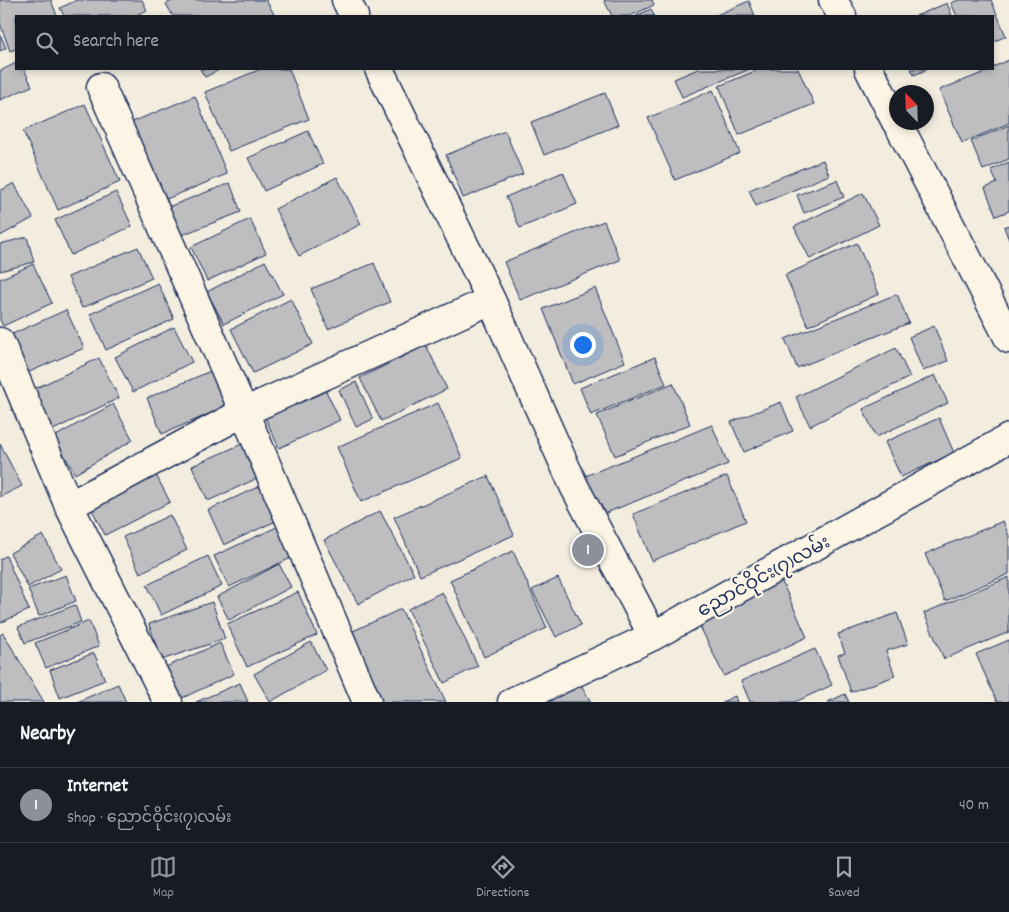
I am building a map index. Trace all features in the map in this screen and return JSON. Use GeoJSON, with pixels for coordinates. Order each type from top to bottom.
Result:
{"type":"FeatureCollection","features":[{"type":"Feature","properties":{"kind":"street"},"geometry":{"type":"LineString","coordinates":[[346,0],[354,15]]}},
{"type":"Feature","properties":{"kind":"street"},"geometry":{"type":"LineString","coordinates":[[833,0],[841,15]]}},
{"type":"Feature","properties":{"kind":"street"},"geometry":{"type":"LineString","coordinates":[[379,70],[491,300],[574,486],[653,636]]}},
{"type":"Feature","properties":{"kind":"street"},"geometry":{"type":"LineString","coordinates":[[870,70],[889,107]]}},
{"type":"Feature","properties":{"kind":"street"},"geometry":{"type":"LineString","coordinates":[[101,87],[244,412],[367,702]]}},
{"type":"Feature","properties":{"kind":"street"},"geometry":{"type":"LineString","coordinates":[[901,130],[1009,339]]}},
{"type":"Feature","properties":{"kind":"street"},"geometry":{"type":"LineString","coordinates":[[69,506],[244,412],[491,300]]}},
{"type":"Feature","properties":{"kind":"street"},"geometry":{"type":"LineString","coordinates":[[0,342],[69,506],[168,702]]}},
{"type":"Feature","properties":{"kind":"street","name":"ညောင်ဝိုင်း(၇)လမ်း"},"geometry":{"type":"LineString","coordinates":[[512,702],[653,636],[1009,438]]}},
{"type":"Feature","properties":{"kind":"building"},"geometry":{"type":"Polygon","coordinates":[[[0,0],[51,0],[57,15],[15,15],[15,49],[10,51],[0,23],[0,0]]]}},
{"type":"Feature","properties":{"kind":"building"},"geometry":{"type":"Polygon","coordinates":[[[77,0],[142,0],[147,10],[136,15],[64,15],[60,8],[77,0]]]}},
{"type":"Feature","properties":{"kind":"building"},"geometry":{"type":"Polygon","coordinates":[[[174,0],[266,0],[274,15],[172,15],[166,4],[174,0]]]}},
{"type":"Feature","properties":{"kind":"building"},"geometry":{"type":"Polygon","coordinates":[[[604,0],[652,0],[654,5],[632,15],[612,15],[604,0]]]}},
{"type":"Feature","properties":{"kind":"building"},"geometry":{"type":"Polygon","coordinates":[[[959,0],[991,0],[1006,36],[994,42],[994,15],[957,15],[951,3],[959,0]]]}},
{"type":"Feature","properties":{"kind":"building"},"geometry":{"type":"Polygon","coordinates":[[[749,1],[755,15],[716,15],[749,1]]]}},
{"type":"Feature","properties":{"kind":"building"},"geometry":{"type":"Polygon","coordinates":[[[947,3],[952,15],[918,15],[947,3]]]}},
{"type":"Feature","properties":{"kind":"building"},"geometry":{"type":"Polygon","coordinates":[[[651,9],[654,15],[638,15],[651,9]]]}},
{"type":"Feature","properties":{"kind":"building"},"geometry":{"type":"Polygon","coordinates":[[[0,34],[6,48],[0,51],[0,34]]]}},
{"type":"Feature","properties":{"kind":"building"},"geometry":{"type":"Polygon","coordinates":[[[1009,60],[1009,123],[962,143],[939,90],[994,70],[994,67],[1009,60]]]}},
{"type":"Feature","properties":{"kind":"building"},"geometry":{"type":"Polygon","coordinates":[[[15,64],[15,70],[24,70],[32,86],[0,100],[0,71],[15,64]]]}},
{"type":"Feature","properties":{"kind":"building"},"geometry":{"type":"Polygon","coordinates":[[[201,70],[219,70],[205,77],[201,70]]]}},
{"type":"Feature","properties":{"kind":"building"},"geometry":{"type":"Polygon","coordinates":[[[259,70],[289,70],[309,119],[229,151],[205,92],[259,70]]]}},
{"type":"Feature","properties":{"kind":"building"},"geometry":{"type":"Polygon","coordinates":[[[696,70],[748,70],[682,97],[674,79],[696,70]]]}},
{"type":"Feature","properties":{"kind":"building"},"geometry":{"type":"Polygon","coordinates":[[[758,70],[798,70],[814,104],[739,135],[719,86],[758,70]]]}},
{"type":"Feature","properties":{"kind":"building"},"geometry":{"type":"Polygon","coordinates":[[[912,70],[926,70],[914,75],[912,70]]]}},
{"type":"Feature","properties":{"kind":"building"},"geometry":{"type":"Polygon","coordinates":[[[713,90],[740,153],[675,180],[648,118],[713,90]]]}},
{"type":"Feature","properties":{"kind":"building"},"geometry":{"type":"Polygon","coordinates":[[[605,93],[618,125],[544,155],[531,122],[605,93]]]}},
{"type":"Feature","properties":{"kind":"building"},"geometry":{"type":"Polygon","coordinates":[[[195,96],[227,174],[157,203],[125,125],[195,96]]]}},
{"type":"Feature","properties":{"kind":"building"},"geometry":{"type":"Polygon","coordinates":[[[85,104],[120,182],[58,210],[23,131],[85,104]]]}},
{"type":"Feature","properties":{"kind":"building"},"geometry":{"type":"Polygon","coordinates":[[[1009,125],[1009,159],[983,170],[971,141],[1009,125]]]}},
{"type":"Feature","properties":{"kind":"building"},"geometry":{"type":"Polygon","coordinates":[[[308,131],[323,164],[264,191],[248,158],[308,131]]]}},
{"type":"Feature","properties":{"kind":"building"},"geometry":{"type":"Polygon","coordinates":[[[505,131],[523,174],[463,198],[446,155],[505,131]]]}},
{"type":"Feature","properties":{"kind":"building"},"geometry":{"type":"Polygon","coordinates":[[[823,160],[829,175],[756,206],[749,190],[823,160]]]}},
{"type":"Feature","properties":{"kind":"building"},"geometry":{"type":"Polygon","coordinates":[[[1009,162],[1009,211],[996,216],[985,188],[997,183],[991,170],[1009,162]]]}},
{"type":"Feature","properties":{"kind":"building"},"geometry":{"type":"Polygon","coordinates":[[[563,172],[577,204],[520,228],[506,197],[563,172]]]}},
{"type":"Feature","properties":{"kind":"building"},"geometry":{"type":"Polygon","coordinates":[[[337,177],[361,224],[299,256],[275,209],[337,177]]]}},
{"type":"Feature","properties":{"kind":"building"},"geometry":{"type":"Polygon","coordinates":[[[837,180],[844,197],[804,213],[797,195],[837,180]]]}},
{"type":"Feature","properties":{"kind":"building"},"geometry":{"type":"Polygon","coordinates":[[[14,183],[33,218],[0,236],[0,191],[14,183]]]}},
{"type":"Feature","properties":{"kind":"building"},"geometry":{"type":"Polygon","coordinates":[[[230,183],[241,212],[179,236],[168,207],[230,183]]]}},
{"type":"Feature","properties":{"kind":"building"},"geometry":{"type":"Polygon","coordinates":[[[116,192],[132,226],[71,255],[55,220],[116,192]]]}},
{"type":"Feature","properties":{"kind":"building"},"geometry":{"type":"Polygon","coordinates":[[[863,193],[879,225],[810,259],[794,227],[863,193]]]}},
{"type":"Feature","properties":{"kind":"building"},"geometry":{"type":"Polygon","coordinates":[[[250,219],[266,253],[207,281],[191,247],[250,219]]]}},
{"type":"Feature","properties":{"kind":"building"},"geometry":{"type":"Polygon","coordinates":[[[604,221],[620,260],[520,300],[504,262],[604,221]]]}},
{"type":"Feature","properties":{"kind":"building"},"geometry":{"type":"Polygon","coordinates":[[[1009,225],[1009,240],[1004,227],[1009,225]]]}},
{"type":"Feature","properties":{"kind":"building"},"geometry":{"type":"Polygon","coordinates":[[[27,237],[34,262],[0,271],[0,244],[27,237]]]}},
{"type":"Feature","properties":{"kind":"building"},"geometry":{"type":"Polygon","coordinates":[[[857,243],[879,294],[808,326],[785,275],[857,243]]]}},
{"type":"Feature","properties":{"kind":"building"},"geometry":{"type":"Polygon","coordinates":[[[138,247],[152,278],[82,308],[68,277],[138,247]]]}},
{"type":"Feature","properties":{"kind":"building"},"geometry":{"type":"Polygon","coordinates":[[[265,261],[283,294],[224,324],[207,292],[265,261]]]}},
{"type":"Feature","properties":{"kind":"building"},"geometry":{"type":"Polygon","coordinates":[[[374,263],[390,302],[328,329],[311,289],[374,263]]]}},
{"type":"Feature","properties":{"kind":"building"},"geometry":{"type":"Polygon","coordinates":[[[33,264],[52,303],[3,326],[0,320],[0,279],[33,264]]]}},
{"type":"Feature","properties":{"kind":"building"},"geometry":{"type":"Polygon","coordinates":[[[158,283],[174,319],[106,350],[90,314],[158,283]]]}},
{"type":"Feature","properties":{"kind":"building"},"geometry":{"type":"Polygon","coordinates":[[[595,288],[625,362],[573,384],[543,309],[595,288]]]}},
{"type":"Feature","properties":{"kind":"building"},"geometry":{"type":"Polygon","coordinates":[[[897,294],[909,323],[797,368],[785,339],[897,294]]]}},
{"type":"Feature","properties":{"kind":"building"},"geometry":{"type":"Polygon","coordinates":[[[291,299],[313,344],[253,373],[231,329],[291,299]]]}},
{"type":"Feature","properties":{"kind":"building"},"geometry":{"type":"Polygon","coordinates":[[[66,310],[84,348],[27,373],[10,335],[66,310]]]}},
{"type":"Feature","properties":{"kind":"building"},"geometry":{"type":"Polygon","coordinates":[[[934,326],[948,361],[923,371],[909,337],[934,326]]]}},
{"type":"Feature","properties":{"kind":"building"},"geometry":{"type":"Polygon","coordinates":[[[174,327],[192,362],[133,392],[115,357],[174,327]]]}},
{"type":"Feature","properties":{"kind":"building"},"geometry":{"type":"Polygon","coordinates":[[[426,345],[447,389],[381,421],[360,378],[426,345]]]}},
{"type":"Feature","properties":{"kind":"building"},"geometry":{"type":"Polygon","coordinates":[[[896,348],[910,377],[810,426],[796,397],[896,348]]]}},
{"type":"Feature","properties":{"kind":"building"},"geometry":{"type":"Polygon","coordinates":[[[655,357],[666,384],[591,415],[580,388],[655,357]]]}},
{"type":"Feature","properties":{"kind":"building"},"geometry":{"type":"Polygon","coordinates":[[[99,358],[119,398],[49,432],[30,391],[99,358]]]}},
{"type":"Feature","properties":{"kind":"building"},"geometry":{"type":"Polygon","coordinates":[[[213,370],[228,406],[162,434],[147,398],[213,370]]]}},
{"type":"Feature","properties":{"kind":"building"},"geometry":{"type":"Polygon","coordinates":[[[935,375],[948,403],[876,437],[863,409],[935,375]]]}},
{"type":"Feature","properties":{"kind":"building"},"geometry":{"type":"Polygon","coordinates":[[[356,382],[373,419],[356,427],[339,390],[356,382]]]}},
{"type":"Feature","properties":{"kind":"building"},"geometry":{"type":"Polygon","coordinates":[[[673,383],[690,424],[615,456],[597,415],[673,383]]]}},
{"type":"Feature","properties":{"kind":"building"},"geometry":{"type":"Polygon","coordinates":[[[323,385],[340,420],[279,448],[263,413],[323,385]]]}},
{"type":"Feature","properties":{"kind":"building"},"geometry":{"type":"Polygon","coordinates":[[[781,402],[793,431],[744,452],[731,422],[781,402]]]}},
{"type":"Feature","properties":{"kind":"building"},"geometry":{"type":"Polygon","coordinates":[[[438,403],[462,458],[361,502],[337,447],[438,403]]]}},
{"type":"Feature","properties":{"kind":"building"},"geometry":{"type":"Polygon","coordinates":[[[113,404],[133,440],[75,474],[54,437],[113,404]]]}},
{"type":"Feature","properties":{"kind":"building"},"geometry":{"type":"Polygon","coordinates":[[[939,418],[954,453],[901,477],[885,442],[939,418]]]}},
{"type":"Feature","properties":{"kind":"building"},"geometry":{"type":"Polygon","coordinates":[[[712,425],[728,464],[601,515],[585,476],[712,425]]]}},
{"type":"Feature","properties":{"kind":"building"},"geometry":{"type":"Polygon","coordinates":[[[244,443],[260,477],[208,501],[192,466],[244,443]]]}},
{"type":"Feature","properties":{"kind":"building"},"geometry":{"type":"Polygon","coordinates":[[[0,444],[22,486],[0,497],[0,444]]]}},
{"type":"Feature","properties":{"kind":"building"},"geometry":{"type":"Polygon","coordinates":[[[154,471],[170,502],[105,535],[89,504],[154,471]]]}},
{"type":"Feature","properties":{"kind":"building"},"geometry":{"type":"Polygon","coordinates":[[[488,476],[514,535],[420,576],[394,517],[488,476]]]}},
{"type":"Feature","properties":{"kind":"building"},"geometry":{"type":"Polygon","coordinates":[[[727,476],[746,521],[652,561],[633,514],[727,476]]]}},
{"type":"Feature","properties":{"kind":"building"},"geometry":{"type":"Polygon","coordinates":[[[260,486],[276,521],[224,545],[208,510],[260,486]]]}},
{"type":"Feature","properties":{"kind":"building"},"geometry":{"type":"Polygon","coordinates":[[[380,511],[414,574],[358,604],[324,540],[380,511]]]}},
{"type":"Feature","properties":{"kind":"building"},"geometry":{"type":"Polygon","coordinates":[[[170,515],[187,550],[140,573],[123,537],[170,515]]]}},
{"type":"Feature","properties":{"kind":"building"},"geometry":{"type":"Polygon","coordinates":[[[1003,521],[1009,536],[1009,574],[945,601],[925,554],[1003,521]]]}},
{"type":"Feature","properties":{"kind":"building"},"geometry":{"type":"Polygon","coordinates":[[[279,526],[293,557],[229,587],[214,556],[279,526]]]}},
{"type":"Feature","properties":{"kind":"building"},"geometry":{"type":"Polygon","coordinates":[[[43,535],[61,569],[28,587],[10,553],[43,535]]]}},
{"type":"Feature","properties":{"kind":"building"},"geometry":{"type":"Polygon","coordinates":[[[513,551],[547,628],[484,657],[450,580],[513,551]]]}},
{"type":"Feature","properties":{"kind":"building"},"geometry":{"type":"Polygon","coordinates":[[[6,556],[29,610],[0,623],[0,559],[6,556]]]}},
{"type":"Feature","properties":{"kind":"building"},"geometry":{"type":"Polygon","coordinates":[[[208,556],[222,586],[161,615],[147,585],[208,556]]]}},
{"type":"Feature","properties":{"kind":"building"},"geometry":{"type":"Polygon","coordinates":[[[279,564],[291,587],[229,620],[217,597],[279,564]]]}},
{"type":"Feature","properties":{"kind":"building"},"geometry":{"type":"Polygon","coordinates":[[[66,575],[76,601],[39,616],[28,589],[66,575]]]}},
{"type":"Feature","properties":{"kind":"building"},"geometry":{"type":"Polygon","coordinates":[[[1009,577],[1009,632],[944,659],[924,613],[1009,577]]]}},
{"type":"Feature","properties":{"kind":"building"},"geometry":{"type":"Polygon","coordinates":[[[558,578],[581,625],[556,637],[532,590],[558,578]]]}},
{"type":"Feature","properties":{"kind":"building"},"geometry":{"type":"Polygon","coordinates":[[[781,580],[807,637],[724,676],[697,620],[781,580]]]}},
{"type":"Feature","properties":{"kind":"building"},"geometry":{"type":"Polygon","coordinates":[[[298,592],[317,635],[247,667],[227,624],[298,592]]]}},
{"type":"Feature","properties":{"kind":"building"},"geometry":{"type":"Polygon","coordinates":[[[442,592],[478,666],[444,683],[408,609],[442,592]]]}},
{"type":"Feature","properties":{"kind":"building"},"geometry":{"type":"Polygon","coordinates":[[[212,602],[225,639],[161,660],[149,624],[212,602]]]}},
{"type":"Feature","properties":{"kind":"building"},"geometry":{"type":"Polygon","coordinates":[[[75,605],[81,622],[25,643],[18,627],[75,605]]]}},
{"type":"Feature","properties":{"kind":"building"},"geometry":{"type":"Polygon","coordinates":[[[401,609],[446,702],[372,702],[340,637],[401,609]]]}},
{"type":"Feature","properties":{"kind":"building"},"geometry":{"type":"Polygon","coordinates":[[[897,613],[908,644],[886,651],[895,676],[851,692],[838,655],[845,653],[838,634],[897,613]]]}},
{"type":"Feature","properties":{"kind":"building"},"geometry":{"type":"Polygon","coordinates":[[[89,621],[99,646],[46,668],[35,643],[89,621]]]}},
{"type":"Feature","properties":{"kind":"building"},"geometry":{"type":"Polygon","coordinates":[[[3,633],[44,702],[0,702],[0,635],[3,633]]]}},
{"type":"Feature","properties":{"kind":"building"},"geometry":{"type":"Polygon","coordinates":[[[1009,640],[1009,702],[997,702],[976,654],[1009,640]]]}},
{"type":"Feature","properties":{"kind":"building"},"geometry":{"type":"Polygon","coordinates":[[[311,642],[326,670],[270,702],[254,674],[311,642]]]}},
{"type":"Feature","properties":{"kind":"building"},"geometry":{"type":"Polygon","coordinates":[[[220,643],[234,674],[180,699],[166,667],[220,643]]]}},
{"type":"Feature","properties":{"kind":"building"},"geometry":{"type":"Polygon","coordinates":[[[815,649],[832,685],[795,702],[750,702],[741,681],[815,649]]]}},
{"type":"Feature","properties":{"kind":"building"},"geometry":{"type":"Polygon","coordinates":[[[94,653],[105,680],[60,698],[50,670],[94,653]]]}},
{"type":"Feature","properties":{"kind":"building"},"geometry":{"type":"Polygon","coordinates":[[[577,678],[591,702],[537,702],[577,678]]]}},
{"type":"Feature","properties":{"kind":"building"},"geometry":{"type":"Polygon","coordinates":[[[240,683],[248,702],[196,702],[240,683]]]}},
{"type":"Feature","properties":{"kind":"building"},"geometry":{"type":"Polygon","coordinates":[[[118,684],[126,702],[77,702],[118,684]]]}},
{"type":"Feature","properties":{"kind":"building"},"geometry":{"type":"Polygon","coordinates":[[[845,694],[849,702],[828,702],[845,694]]]}},
{"type":"Feature","properties":{"kind":"building"},"geometry":{"type":"Polygon","coordinates":[[[735,696],[737,702],[722,702],[735,696]]]}},
{"type":"Feature","properties":{"kind":"place","name":"Internet"},"geometry":{"type":"Point","coordinates":[588,550]}}]}
